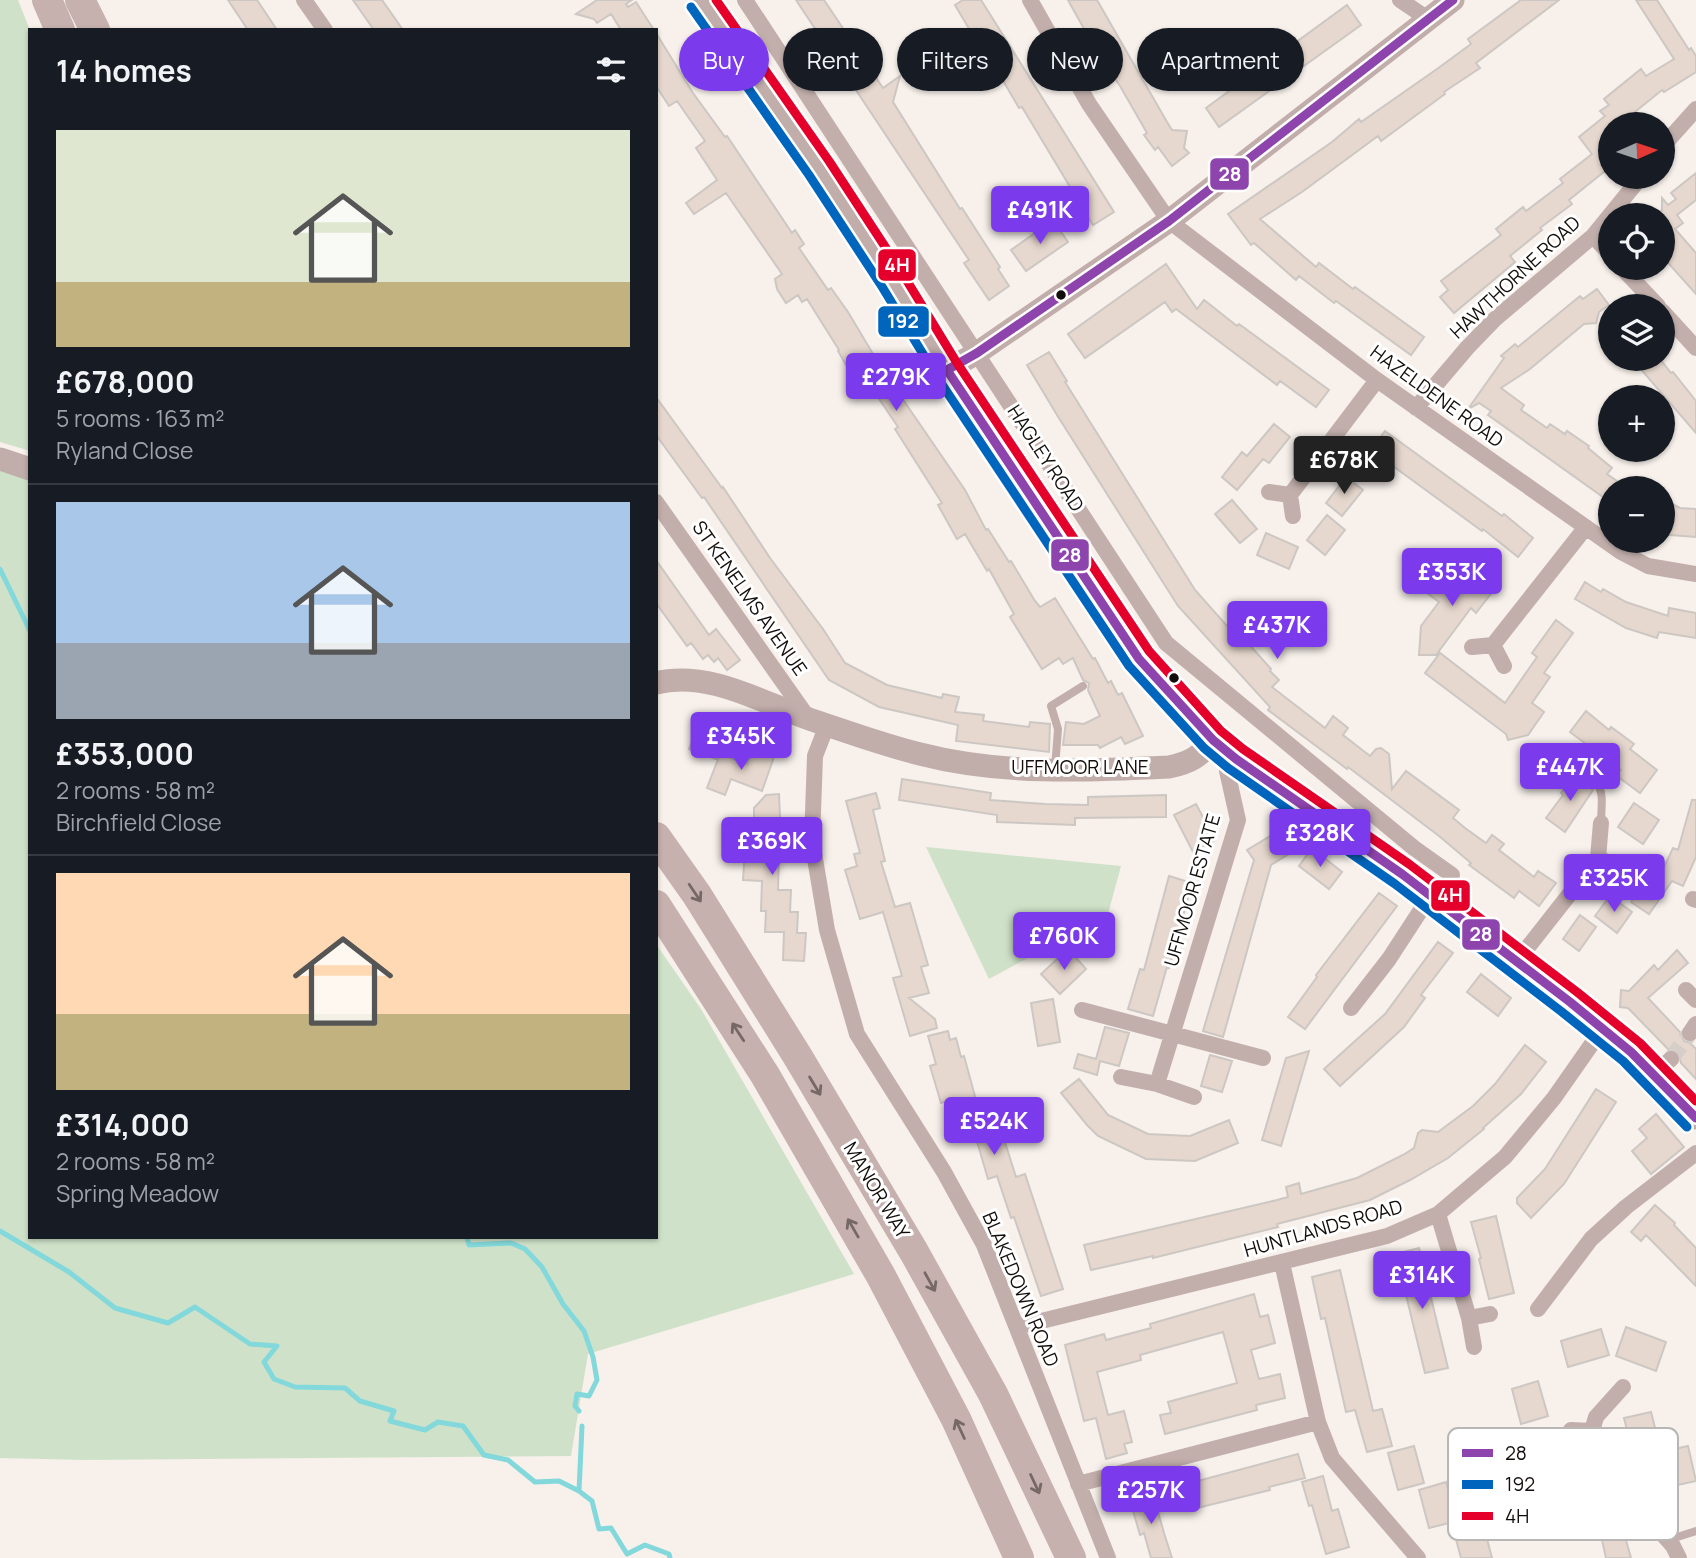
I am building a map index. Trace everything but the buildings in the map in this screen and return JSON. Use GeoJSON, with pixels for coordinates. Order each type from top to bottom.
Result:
{"type":"FeatureCollection","features":[{"type":"Feature","properties":{"kind":"highway"},"geometry":{"type":"LineString","coordinates":[[47,0],[59,28]]}},
{"type":"Feature","properties":{"kind":"highway"},"geometry":{"type":"LineString","coordinates":[[80,0],[94,28]]}},
{"type":"Feature","properties":{"kind":"highway","name":"MANOR WAY"},"geometry":{"type":"LineString","coordinates":[[658,839],[697,895],[798,1057],[914,1252],[993,1394],[1070,1558]]}},
{"type":"Feature","properties":{"kind":"highway","name":"MANOR WAY"},"geometry":{"type":"LineString","coordinates":[[658,908],[765,1075],[881,1276],[956,1419],[1020,1558]]}},
{"type":"Feature","properties":{"kind":"main road","name":"HAGLEY ROAD"},"geometry":{"type":"LineString","coordinates":[[701,0],[819,168],[947,370],[1139,659],[1213,740],[1236,759],[1402,874],[1603,1028],[1696,1118]]}},
{"type":"Feature","properties":{"kind":"main road"},"geometry":{"type":"LineString","coordinates":[[947,370],[977,353],[1168,221],[1453,0]]}},
{"type":"Feature","properties":{"kind":"main road"},"geometry":{"type":"LineString","coordinates":[[0,459],[28,468]]}},
{"type":"Feature","properties":{"kind":"main road","name":"UFFMOOR LANE"},"geometry":{"type":"LineString","coordinates":[[658,682],[679,678],[722,686],[818,722],[921,754],[989,766],[1054,770],[1169,767],[1189,763],[1205,751],[1213,740]]}},
{"type":"Feature","properties":{"kind":"street"},"geometry":{"type":"LineString","coordinates":[[304,0],[324,28]]}},
{"type":"Feature","properties":{"kind":"street","name":"HAGLEY ROAD"},"geometry":{"type":"LineString","coordinates":[[746,0],[1166,643],[1414,848],[1452,875]]}},
{"type":"Feature","properties":{"kind":"street","name":"HAZELDENE ROAD"},"geometry":{"type":"LineString","coordinates":[[1030,0],[1088,104],[1168,221],[1377,380],[1621,552],[1648,566],[1696,574]]}},
{"type":"Feature","properties":{"kind":"street"},"geometry":{"type":"LineString","coordinates":[[1400,0],[1428,19]]}},
{"type":"Feature","properties":{"kind":"street"},"geometry":{"type":"LineString","coordinates":[[1675,132],[1696,109]]}},
{"type":"Feature","properties":{"kind":"street","name":"HAWTHORNE ROAD"},"geometry":{"type":"LineString","coordinates":[[1416,408],[1495,318],[1592,236],[1631,189]]}},
{"type":"Feature","properties":{"kind":"street"},"geometry":{"type":"LineString","coordinates":[[1592,236],[1598,242]]}},
{"type":"Feature","properties":{"kind":"street"},"geometry":{"type":"LineString","coordinates":[[1633,280],[1647,294]]}},
{"type":"Feature","properties":{"kind":"street"},"geometry":{"type":"LineString","coordinates":[[1675,325],[1696,348]]}},
{"type":"Feature","properties":{"kind":"street"},"geometry":{"type":"LineString","coordinates":[[1293,516],[1290,495],[1377,380]]}},
{"type":"Feature","properties":{"kind":"street"},"geometry":{"type":"LineString","coordinates":[[1269,492],[1290,495]]}},
{"type":"Feature","properties":{"kind":"street","name":"ST KENELMS AVENUE"},"geometry":{"type":"LineString","coordinates":[[658,505],[818,722]]}},
{"type":"Feature","properties":{"kind":"street"},"geometry":{"type":"LineString","coordinates":[[1472,647],[1493,645],[1586,527]]}},
{"type":"Feature","properties":{"kind":"street"},"geometry":{"type":"LineString","coordinates":[[1493,645],[1504,666]]}},
{"type":"Feature","properties":{"kind":"street","name":"BLAKEDOWN ROAD"},"geometry":{"type":"LineString","coordinates":[[818,722],[812,841],[827,930],[857,1034],[943,1172],[984,1245],[1108,1558]]}},
{"type":"Feature","properties":{"kind":"street","name":"UFFMOOR ESTATE"},"geometry":{"type":"LineString","coordinates":[[1157,1084],[1238,820],[1227,771],[1236,759]]}},
{"type":"Feature","properties":{"kind":"street"},"geometry":{"type":"LineString","coordinates":[[1517,961],[1552,913],[1598,858],[1601,824]]}},
{"type":"Feature","properties":{"kind":"street"},"geometry":{"type":"LineString","coordinates":[[1402,874],[1414,848]]}},
{"type":"Feature","properties":{"kind":"street"},"geometry":{"type":"LineString","coordinates":[[1598,858],[1619,867]]}},
{"type":"Feature","properties":{"kind":"street"},"geometry":{"type":"LineString","coordinates":[[1351,1007],[1389,959],[1430,896]]}},
{"type":"Feature","properties":{"kind":"street"},"geometry":{"type":"LineString","coordinates":[[1082,1010],[1263,1058]]}},
{"type":"Feature","properties":{"kind":"street","name":"HUNTLANDS ROAD"},"geometry":{"type":"LineString","coordinates":[[1017,1326],[1387,1236],[1438,1214],[1505,1157],[1527,1132],[1603,1028]]}},
{"type":"Feature","properties":{"kind":"street"},"geometry":{"type":"LineString","coordinates":[[1654,1075],[1671,1059]]}},
{"type":"Feature","properties":{"kind":"street"},"geometry":{"type":"LineString","coordinates":[[1121,1077],[1157,1084],[1194,1097]]}},
{"type":"Feature","properties":{"kind":"street"},"geometry":{"type":"LineString","coordinates":[[1538,1308],[1591,1239],[1626,1207],[1696,1153]]}},
{"type":"Feature","properties":{"kind":"street"},"geometry":{"type":"LineString","coordinates":[[1438,1214],[1469,1318],[1474,1347]]}},
{"type":"Feature","properties":{"kind":"street"},"geometry":{"type":"LineString","coordinates":[[1282,1263],[1318,1422],[1332,1458],[1418,1558]]}},
{"type":"Feature","properties":{"kind":"street"},"geometry":{"type":"LineString","coordinates":[[1469,1318],[1490,1314]]}},
{"type":"Feature","properties":{"kind":"street"},"geometry":{"type":"LineString","coordinates":[[1593,1428],[1596,1418],[1623,1387]]}},
{"type":"Feature","properties":{"kind":"street"},"geometry":{"type":"LineString","coordinates":[[1078,1484],[1318,1422]]}},
{"type":"Feature","properties":{"kind":"street"},"geometry":{"type":"LineString","coordinates":[[1668,1540],[1679,1558]]}},
{"type":"Feature","properties":{"kind":"lane"},"geometry":{"type":"LineString","coordinates":[[1054,770],[1058,729],[1051,706],[1083,686]]}},
{"type":"Feature","properties":{"kind":"lane"},"geometry":{"type":"LineString","coordinates":[[1579,767],[1598,782],[1602,796],[1601,824]]}},
{"type":"Feature","properties":{"kind":"lane"},"geometry":{"type":"LineString","coordinates":[[1678,1537],[1696,1531]]}},
{"type":"Feature","properties":{"kind":"green space"},"geometry":{"type":"Polygon","coordinates":[[[0,0],[18,0],[29,28],[28,450],[0,442],[0,0]]]}},
{"type":"Feature","properties":{"kind":"green space"},"geometry":{"type":"Polygon","coordinates":[[[0,467],[28,476],[28,1239],[658,1239],[658,947],[701,1009],[854,1274],[588,1354],[571,1456],[85,1460],[0,1458],[0,467]]]}},
{"type":"Feature","properties":{"kind":"green space"},"geometry":{"type":"Polygon","coordinates":[[[926,847],[1121,866],[1108,914],[989,979],[926,847]]]}},
{"type":"Feature","properties":{"kind":"waterway"},"geometry":{"type":"LineString","coordinates":[[0,569],[28,627]]}},
{"type":"Feature","properties":{"kind":"waterway"},"geometry":{"type":"LineString","coordinates":[[0,1231],[69,1272],[115,1308],[168,1323],[195,1307],[250,1344],[277,1346],[264,1362],[274,1379],[295,1387],[345,1388],[360,1401],[394,1411],[390,1421],[425,1430],[438,1422],[463,1426],[484,1455],[508,1460],[535,1482],[559,1481],[592,1501],[599,1529],[611,1528],[627,1554],[645,1545],[669,1554],[670,1558]]}},
{"type":"Feature","properties":{"kind":"waterway"},"geometry":{"type":"LineString","coordinates":[[468,1239],[469,1245],[511,1243],[525,1249],[542,1267],[563,1304],[584,1331],[597,1380],[589,1396],[577,1394],[575,1406],[579,1411]]}},
{"type":"Feature","properties":{"kind":"waterway"},"geometry":{"type":"LineString","coordinates":[[579,1491],[582,1426]]}},
{"type":"Feature","properties":{"kind":"tunnel"},"geometry":{"type":"LineString","coordinates":[[1671,1059],[1690,1033]]}},
{"type":"Feature","properties":{"kind":"transit line","name":"4H"},"geometry":{"type":"LineString","coordinates":[[716,0],[829,161],[957,363],[1149,651],[1221,731],[1409,864],[1577,992],[1640,1043],[1696,1101]]}},
{"type":"Feature","properties":{"kind":"transit line","name":"28"},"geometry":{"type":"LineString","coordinates":[[1453,0],[1169,221],[977,353],[947,370],[1139,659],[1213,740],[1236,759],[1402,874],[1570,1002],[1631,1052],[1696,1118]]}},
{"type":"Feature","properties":{"kind":"transit line","name":"192"},"geometry":{"type":"LineString","coordinates":[[691,7],[809,175],[937,377],[1129,666],[1204,748],[1228,768],[1395,884],[1562,1012],[1623,1061],[1687,1127]]}}]}
